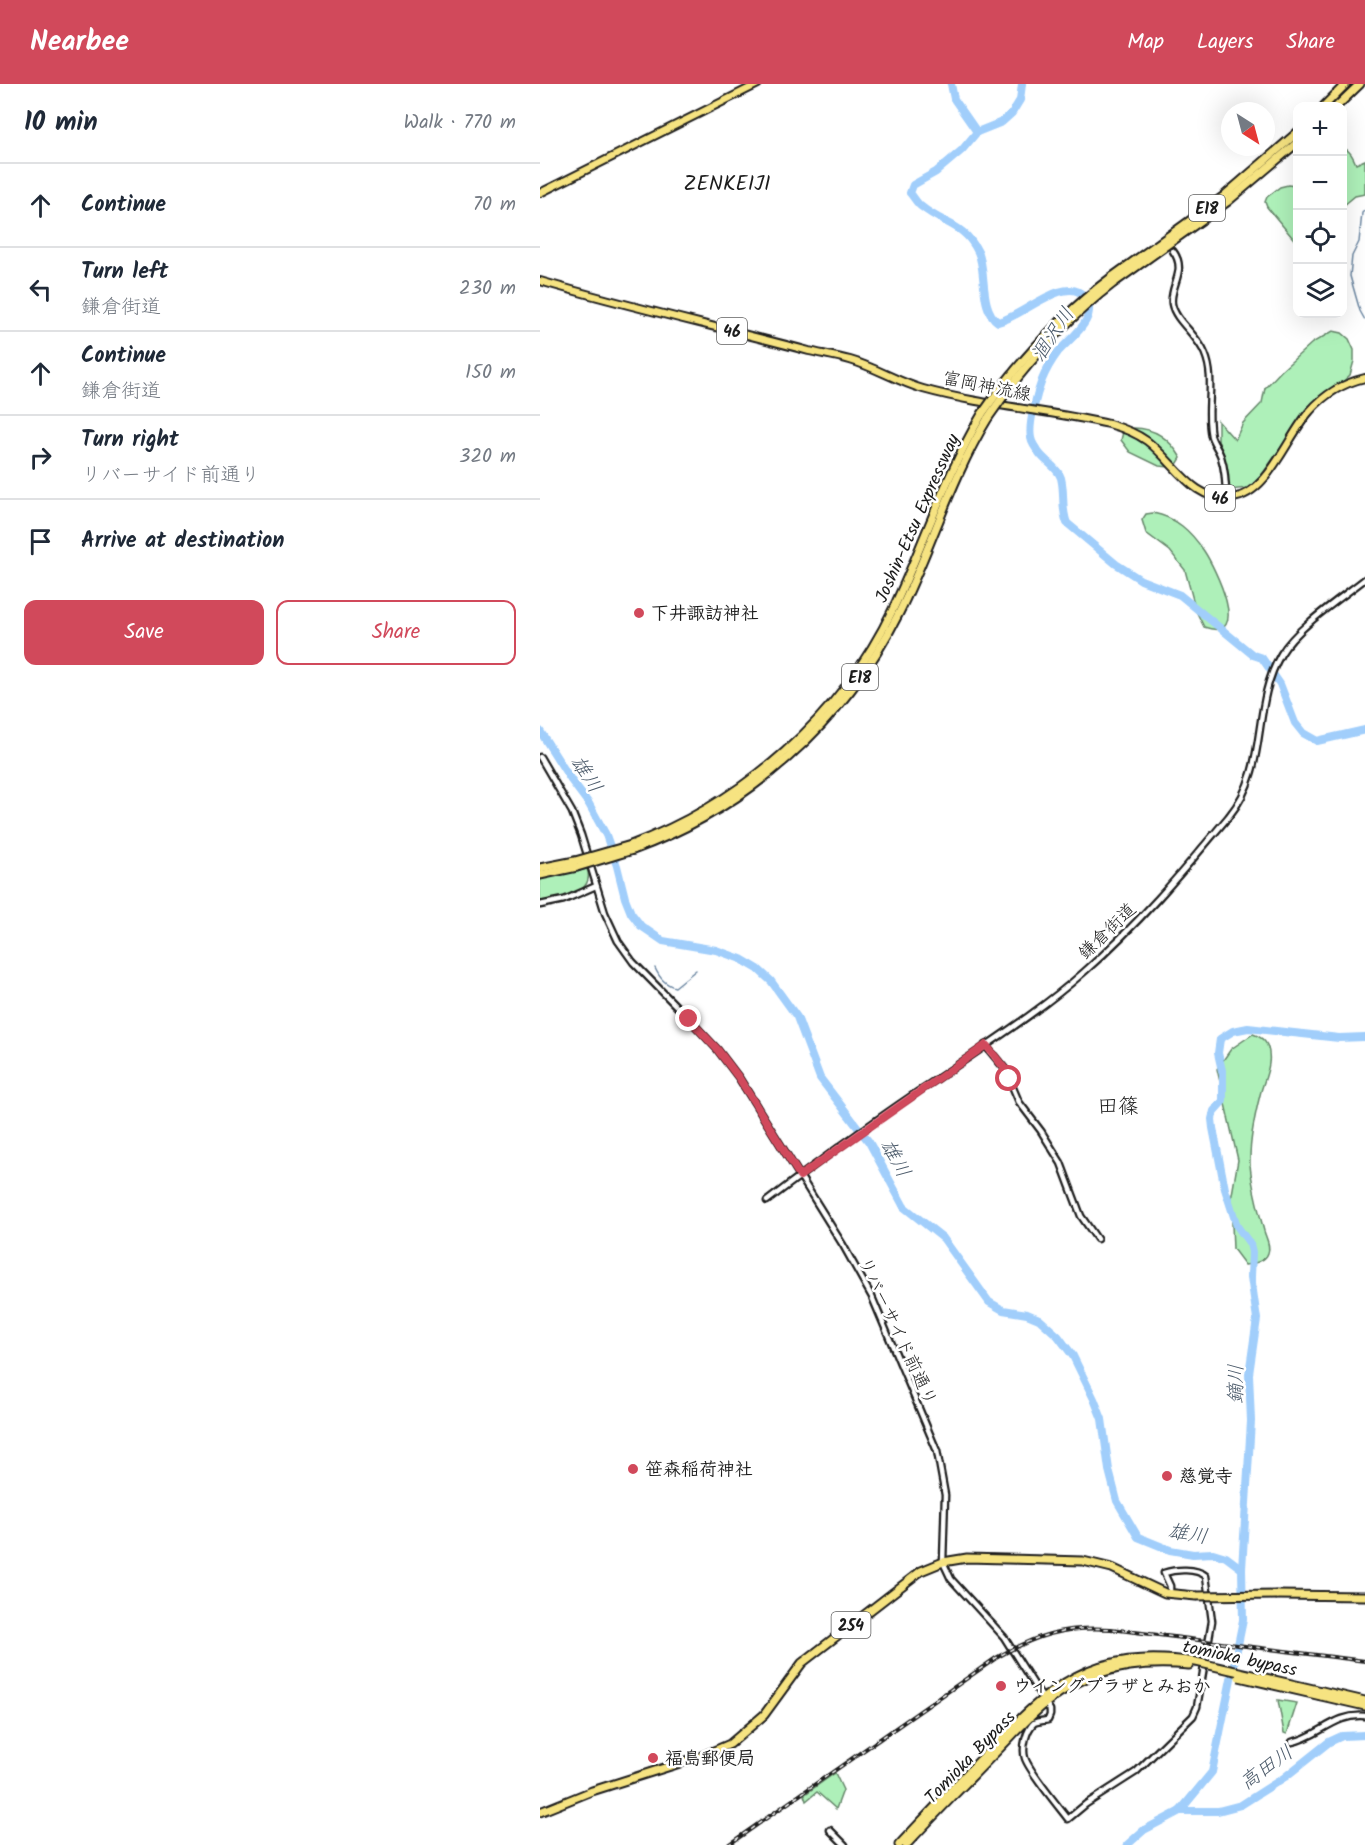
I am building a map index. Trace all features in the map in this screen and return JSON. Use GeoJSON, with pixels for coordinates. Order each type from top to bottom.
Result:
{"type":"FeatureCollection","features":[{"type":"Feature","properties":{"kind":"highway"},"geometry":{"type":"LineString","coordinates":[[1328,102],[1346,84]]}},
{"type":"Feature","properties":{"kind":"highway"},"geometry":{"type":"LineString","coordinates":[[1339,102],[1357,84]]}},
{"type":"Feature","properties":{"kind":"highway","name":"Joshin-Etsu Expressway"},"geometry":{"type":"LineString","coordinates":[[1114,280],[1224,196],[1293,136]]}},
{"type":"Feature","properties":{"kind":"highway","name":"Joshin-Etsu Expressway"},"geometry":{"type":"LineString","coordinates":[[540,875],[682,830],[747,791],[804,743],[844,698],[874,657],[899,612],[952,485],[985,416],[1013,371],[1038,342],[1078,303],[1227,202],[1293,147]]}},
{"type":"Feature","properties":{"kind":"highway","name":"Joshin-Etsu Expressway"},"geometry":{"type":"LineString","coordinates":[[540,868],[576,864]]}},
{"type":"Feature","properties":{"kind":"highway","name":"254"},"geometry":{"type":"LineString","coordinates":[[540,1812],[592,1791],[702,1756],[730,1744],[764,1715],[802,1663],[921,1571],[943,1562],[968,1558],[1083,1561],[1112,1568],[1150,1588],[1170,1594],[1365,1596]]}},
{"type":"Feature","properties":{"kind":"highway","name":"tomioka bypass"},"geometry":{"type":"LineString","coordinates":[[1043,1701],[1078,1675],[1116,1662],[1154,1658],[1196,1664],[1365,1706]]}},
{"type":"Feature","properties":{"kind":"highway","name":"tomioka bypass"},"geometry":{"type":"LineString","coordinates":[[1322,1694],[1365,1701]]}},
{"type":"Feature","properties":{"kind":"highway","name":"Tomioka Bypass"},"geometry":{"type":"LineString","coordinates":[[899,1845],[1016,1722],[1043,1701]]}},
{"type":"Feature","properties":{"kind":"highway","name":"Tomioka Bypass"},"geometry":{"type":"LineString","coordinates":[[906,1845],[1043,1701]]}},
{"type":"Feature","properties":{"kind":"main road"},"geometry":{"type":"LineString","coordinates":[[540,193],[758,84]]}},
{"type":"Feature","properties":{"kind":"main road","name":"富岡神流線"},"geometry":{"type":"LineString","coordinates":[[540,281],[853,361],[922,388],[1128,430],[1152,445],[1198,490],[1206,495],[1226,498]]}},
{"type":"Feature","properties":{"kind":"main road","name":"46"},"geometry":{"type":"LineString","coordinates":[[1226,498],[1241,497],[1259,484],[1316,405],[1333,391],[1365,378]]}},
{"type":"Feature","properties":{"kind":"street"},"geometry":{"type":"LineString","coordinates":[[1173,251],[1178,258],[1179,268],[1172,298],[1173,307],[1179,319],[1198,339],[1210,368],[1212,383],[1209,405],[1212,437],[1221,456],[1226,498]]}},
{"type":"Feature","properties":{"kind":"street","name":"鎌倉街道"},"geometry":{"type":"LineString","coordinates":[[800,1176],[1071,983],[1123,937],[1167,890],[1231,813],[1245,792],[1254,769],[1266,687],[1282,652],[1303,630],[1365,579]]}},
{"type":"Feature","properties":{"kind":"street","name":"リバーサイド前通り"},"geometry":{"type":"LineString","coordinates":[[540,757],[572,813],[611,929],[635,964],[717,1049],[739,1078],[872,1297],[937,1451],[945,1495],[943,1562]]}},
{"type":"Feature","properties":{"kind":"street"},"geometry":{"type":"LineString","coordinates":[[540,905],[564,900],[596,886]]}},
{"type":"Feature","properties":{"kind":"street"},"geometry":{"type":"LineString","coordinates":[[986,1045],[1005,1069],[1019,1102],[1041,1131],[1060,1163],[1081,1216],[1097,1239]]}},
{"type":"Feature","properties":{"kind":"street"},"geometry":{"type":"LineString","coordinates":[[767,1201],[800,1176]]}},
{"type":"Feature","properties":{"kind":"street"},"geometry":{"type":"LineString","coordinates":[[943,1562],[956,1587],[1004,1637],[1050,1712],[1048,1720],[1037,1722],[1032,1726],[1024,1743],[1024,1757],[1068,1819],[1086,1804],[1136,1772],[1193,1716],[1197,1707],[1212,1621],[1206,1576],[1201,1572],[1186,1570],[1164,1573],[1170,1586],[1170,1594]]}},
{"type":"Feature","properties":{"kind":"street"},"geometry":{"type":"LineString","coordinates":[[1292,1742],[1305,1739],[1337,1720],[1365,1716]]}},
{"type":"Feature","properties":{"kind":"street"},"geometry":{"type":"LineString","coordinates":[[830,1830],[845,1845]]}},
{"type":"Feature","properties":{"kind":"green space"},"geometry":{"type":"Polygon","coordinates":[[[1347,150],[1356,164],[1365,160],[1365,194],[1355,196],[1347,203],[1347,150]]]}},
{"type":"Feature","properties":{"kind":"green space"},"geometry":{"type":"Polygon","coordinates":[[[1293,186],[1293,238],[1265,202],[1267,197],[1280,187],[1293,186]]]}},
{"type":"Feature","properties":{"kind":"green space"},"geometry":{"type":"Polygon","coordinates":[[[1333,331],[1342,333],[1349,339],[1354,350],[1350,375],[1299,422],[1258,480],[1248,488],[1229,490],[1224,457],[1218,440],[1218,421],[1235,440],[1243,423],[1262,403],[1265,388],[1312,343],[1333,331]]]}},
{"type":"Feature","properties":{"kind":"green space"},"geometry":{"type":"Polygon","coordinates":[[[1134,428],[1155,432],[1167,440],[1181,458],[1178,463],[1170,467],[1159,466],[1130,452],[1121,440],[1123,432],[1134,428]]]}},
{"type":"Feature","properties":{"kind":"green space"},"geometry":{"type":"Polygon","coordinates":[[[1146,514],[1165,516],[1179,524],[1197,541],[1209,559],[1221,586],[1228,614],[1226,624],[1218,629],[1204,627],[1196,611],[1185,570],[1170,551],[1146,533],[1142,520],[1146,514]]]}},
{"type":"Feature","properties":{"kind":"green space"},"geometry":{"type":"Polygon","coordinates":[[[587,869],[586,884],[581,890],[565,897],[540,901],[540,879],[587,869]]]}},
{"type":"Feature","properties":{"kind":"green space"},"geometry":{"type":"Polygon","coordinates":[[[1253,1034],[1266,1043],[1269,1051],[1268,1070],[1255,1118],[1250,1158],[1255,1194],[1269,1248],[1264,1259],[1245,1265],[1233,1249],[1231,1200],[1238,1160],[1217,1069],[1231,1049],[1253,1034]]]}},
{"type":"Feature","properties":{"kind":"green space"},"geometry":{"type":"Polygon","coordinates":[[[1278,1700],[1297,1703],[1287,1734],[1284,1733],[1278,1700]]]}},
{"type":"Feature","properties":{"kind":"green space"},"geometry":{"type":"Polygon","coordinates":[[[835,1773],[843,1790],[836,1809],[817,1792],[806,1801],[804,1795],[835,1773]]]}},
{"type":"Feature","properties":{"kind":"waterway"},"geometry":{"type":"LineString","coordinates":[[951,84],[954,99],[977,132]]}},
{"type":"Feature","properties":{"kind":"waterway","name":"涸沢川"},"geometry":{"type":"LineString","coordinates":[[1022,84],[1020,100],[1012,113],[1002,122],[977,132],[962,150],[936,172],[913,185],[910,193],[920,206],[960,230],[972,242],[981,260],[988,308],[998,322],[1042,299],[1066,290],[1076,291],[1084,296],[1088,304],[1087,319],[1058,352],[1045,373],[1036,400],[1030,432],[1033,444],[1061,478],[1067,523],[1116,564],[1141,580],[1180,595],[1253,655],[1262,658],[1280,684],[1295,723],[1303,733],[1317,741],[1365,730]]}},
{"type":"Feature","properties":{"kind":"waterway"},"geometry":{"type":"LineString","coordinates":[[1365,210],[1362,213],[1359,242],[1352,256],[1350,276],[1360,311],[1365,320]]}},
{"type":"Feature","properties":{"kind":"waterway","name":"雄川"},"geometry":{"type":"LineString","coordinates":[[540,731],[589,804],[606,835],[625,898],[631,913],[641,926],[663,941],[716,950],[741,959],[758,969],[771,981],[797,1017],[820,1078],[869,1142],[904,1207],[943,1238],[989,1302],[1003,1310],[1027,1314],[1039,1319],[1058,1336],[1073,1356],[1102,1419],[1109,1470],[1117,1501],[1138,1537],[1170,1550],[1193,1554],[1213,1553],[1226,1557],[1242,1569]]}},
{"type":"Feature","properties":{"kind":"waterway"},"geometry":{"type":"LineString","coordinates":[[655,968],[663,980],[675,987],[696,970]]}},
{"type":"Feature","properties":{"kind":"waterway","name":"鏑川"},"geometry":{"type":"LineString","coordinates":[[1127,1845],[1144,1830],[1180,1811],[1212,1772],[1243,1620],[1242,1569],[1251,1421],[1249,1374],[1257,1319],[1251,1277],[1252,1252],[1250,1244],[1237,1226],[1225,1189],[1213,1128],[1214,1111],[1223,1101],[1223,1075],[1218,1053],[1220,1039],[1233,1031],[1248,1028],[1339,1038],[1365,1037]]}},
{"type":"Feature","properties":{"kind":"waterway","name":"高田川"},"geometry":{"type":"LineString","coordinates":[[1180,1811],[1218,1811],[1241,1805],[1285,1777],[1329,1742],[1342,1736],[1365,1735]]}},
{"type":"Feature","properties":{"kind":"railway"},"geometry":{"type":"LineString","coordinates":[[728,1845],[996,1658],[1024,1643],[1051,1634],[1079,1629],[1111,1629],[1365,1661]]}},
{"type":"Feature","properties":{"kind":"place","name":"下井諏訪神社"},"geometry":{"type":"Point","coordinates":[639,613]}},
{"type":"Feature","properties":{"kind":"place","name":"笹森稲荷神社"},"geometry":{"type":"Point","coordinates":[633,1469]}},
{"type":"Feature","properties":{"kind":"place","name":"慈覚寺"},"geometry":{"type":"Point","coordinates":[1167,1476]}},
{"type":"Feature","properties":{"kind":"place","name":"ウイングプラザとみおか"},"geometry":{"type":"Point","coordinates":[1001,1686]}},
{"type":"Feature","properties":{"kind":"place","name":"福島郵便局"},"geometry":{"type":"Point","coordinates":[653,1758]}},
{"type":"Feature","properties":{"kind":"district","name":"ZENKEIJI"},"geometry":{"type":"Point","coordinates":[727,183]}},
{"type":"Feature","properties":{"kind":"district","name":"田篠"},"geometry":{"type":"Point","coordinates":[1118,1106]}},
{"type":"Feature","properties":{"kind":"route"},"geometry":{"type":"LineString","coordinates":[[689,1019],[717,1049],[739,1078],[800,1176],[986,1045],[1005,1069],[1009,1079]]}}]}
